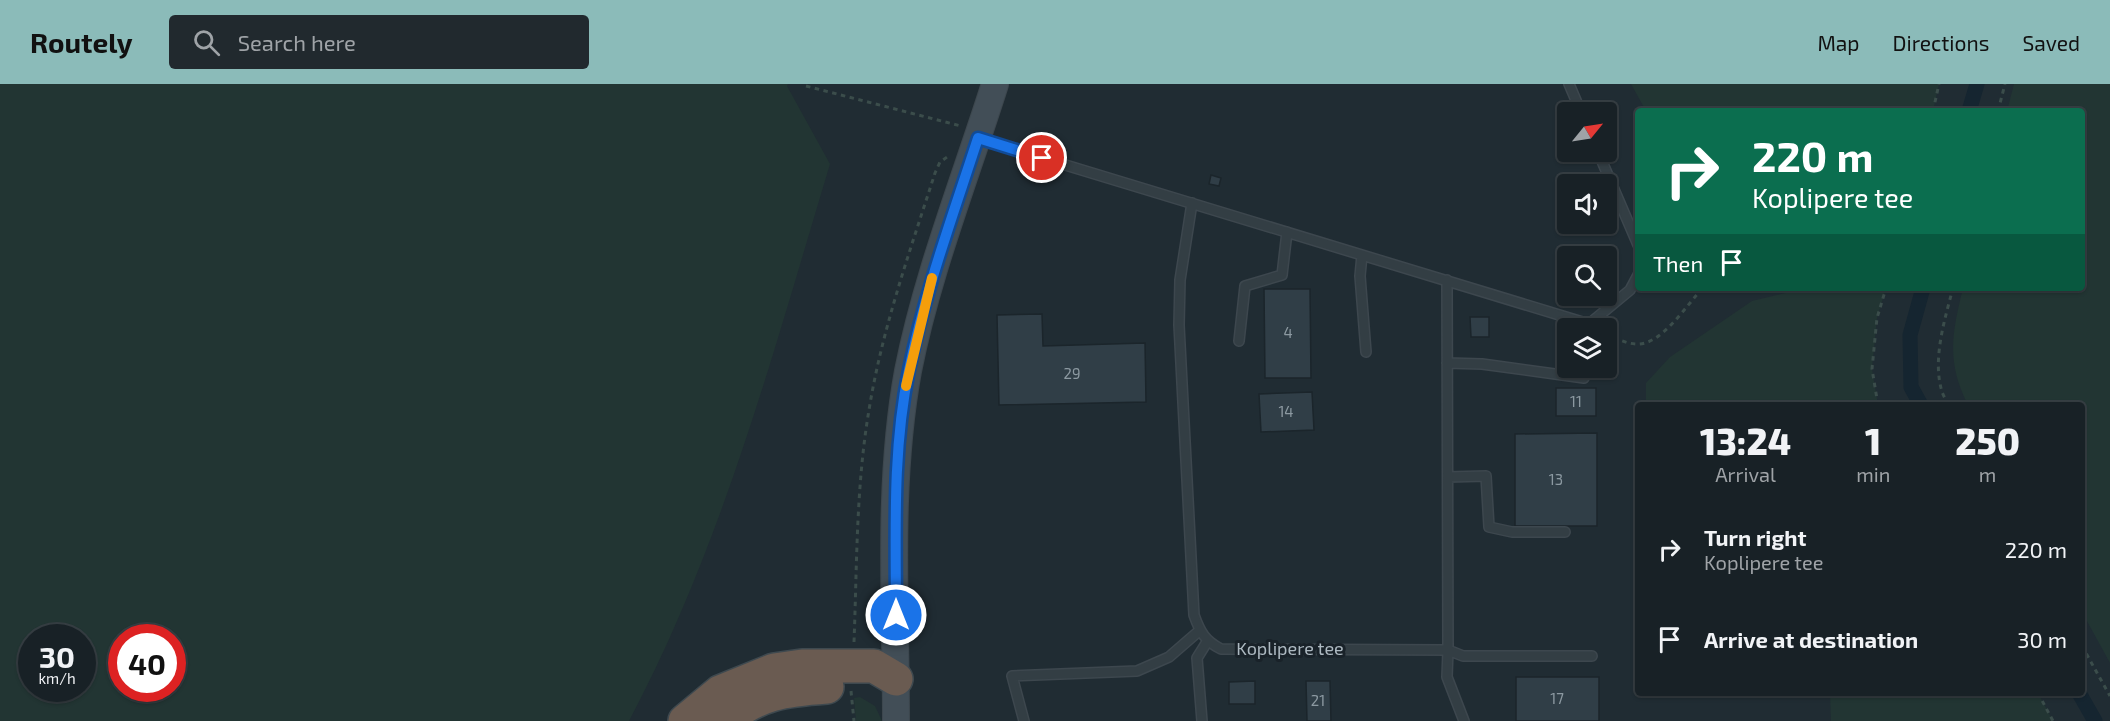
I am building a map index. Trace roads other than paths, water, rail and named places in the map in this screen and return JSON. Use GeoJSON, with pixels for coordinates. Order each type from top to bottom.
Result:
{"type":"FeatureCollection","features":[{"type":"Feature","properties":{"kind":"highway"},"geometry":{"type":"LineString","coordinates":[[685,721],[720,692],[774,670],[802,666],[874,666],[896,679]]}},
{"type":"Feature","properties":{"kind":"highway"},"geometry":{"type":"LineString","coordinates":[[724,721],[741,708],[770,694],[813,688],[871,687],[896,679]]}},
{"type":"Feature","properties":{"kind":"street"},"geometry":{"type":"LineString","coordinates":[[896,721],[896,490],[899,443],[909,371],[931,281],[995,84]]}},
{"type":"Feature","properties":{"kind":"lane"},"geometry":{"type":"LineString","coordinates":[[1569,84],[1577,102]]}},
{"type":"Feature","properties":{"kind":"lane"},"geometry":{"type":"LineString","coordinates":[[979,135],[1192,203],[1589,324],[1630,290],[1635,281]]}},
{"type":"Feature","properties":{"kind":"lane"},"geometry":{"type":"LineString","coordinates":[[1602,162],[1635,238]]}},
{"type":"Feature","properties":{"kind":"lane"},"geometry":{"type":"LineString","coordinates":[[1192,203],[1180,280],[1179,325],[1194,615],[1199,632],[1208,642],[1197,658],[1202,721]]}},
{"type":"Feature","properties":{"kind":"lane"},"geometry":{"type":"LineString","coordinates":[[1239,341],[1245,286],[1282,275],[1287,232]]}},
{"type":"Feature","properties":{"kind":"lane"},"geometry":{"type":"LineString","coordinates":[[1362,255],[1360,276],[1366,352]]}},
{"type":"Feature","properties":{"kind":"lane"},"geometry":{"type":"LineString","coordinates":[[1447,280],[1448,677],[1464,721]]}},
{"type":"Feature","properties":{"kind":"lane"},"geometry":{"type":"LineString","coordinates":[[1447,363],[1482,364],[1557,374]]}},
{"type":"Feature","properties":{"kind":"lane"},"geometry":{"type":"LineString","coordinates":[[1448,477],[1486,476],[1489,527],[1512,532],[1565,532]]}},
{"type":"Feature","properties":{"kind":"lane"},"geometry":{"type":"LineString","coordinates":[[1023,721],[1012,676],[1137,671],[1169,657],[1199,632]]}},
{"type":"Feature","properties":{"kind":"lane","name":"Koplipere tee"},"geometry":{"type":"LineString","coordinates":[[1208,642],[1221,649],[1448,650],[1462,656],[1592,657]]}},
{"type":"Feature","properties":{"kind":"waterway"},"geometry":{"type":"LineString","coordinates":[[1970,108],[1977,84]]}},
{"type":"Feature","properties":{"kind":"waterway"},"geometry":{"type":"LineString","coordinates":[[1919,402],[1911,387],[1910,335],[1922,291]]}},
{"type":"Feature","properties":{"kind":"waterway"},"geometry":{"type":"LineString","coordinates":[[2081,696],[2095,721]]}}]}
